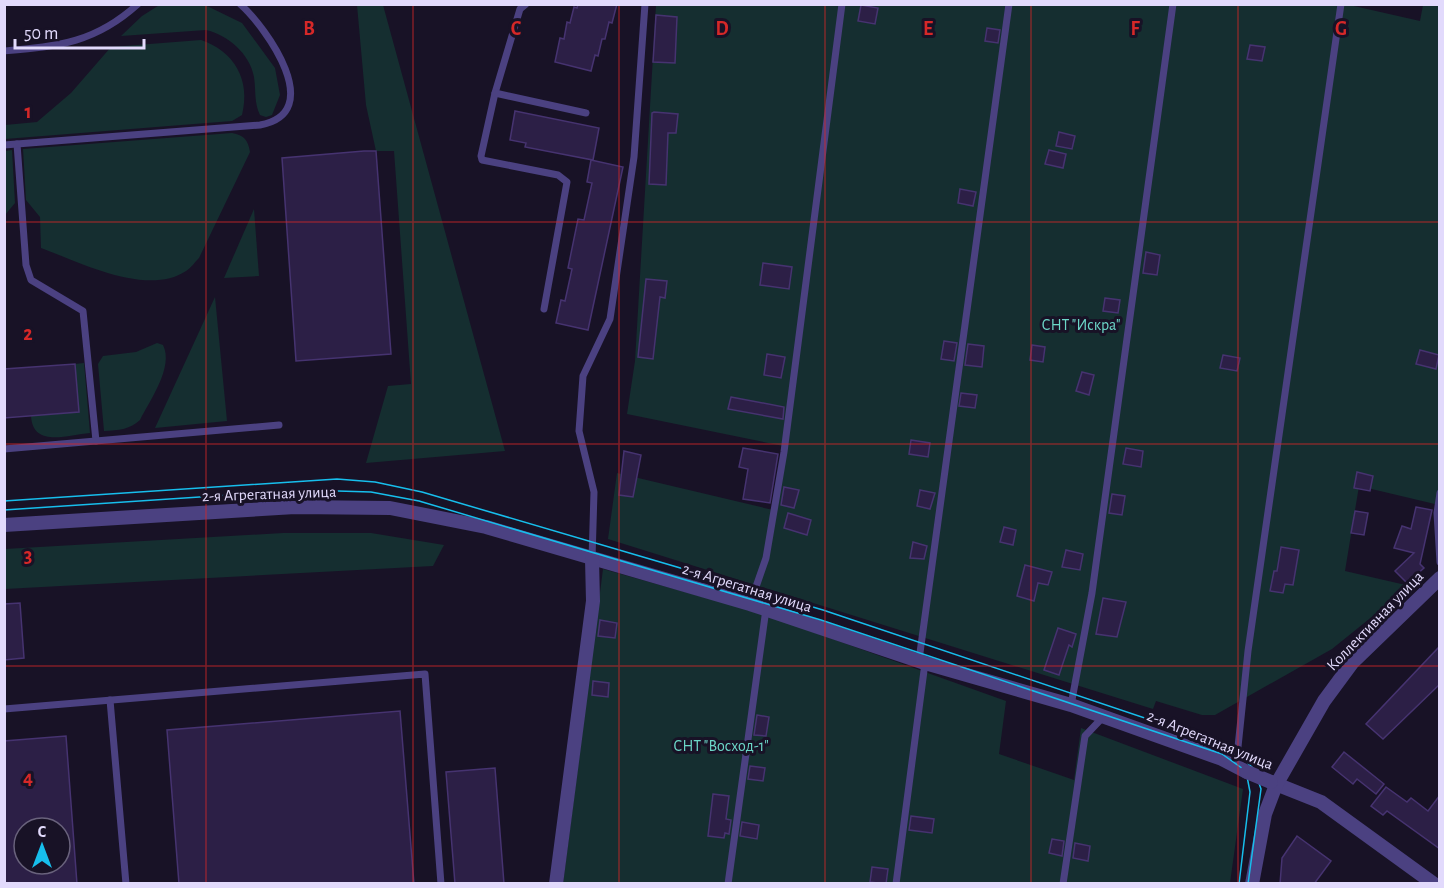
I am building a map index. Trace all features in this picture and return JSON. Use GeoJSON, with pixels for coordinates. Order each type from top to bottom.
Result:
{"type":"FeatureCollection","features":[{"type":"Feature","properties":{"kind":"street","name":"2-я Агрегатная улица"},"geometry":{"type":"LineString","coordinates":[[4,525],[295,507],[390,508],[486,527],[750,604],[922,662],[1104,716],[1321,802],[1434,884]]}},
{"type":"Feature","properties":{"kind":"street"},"geometry":{"type":"LineString","coordinates":[[556,884],[593,601],[592,559]]}},
{"type":"Feature","properties":{"kind":"street","name":"Коллективная улица"},"geometry":{"type":"LineString","coordinates":[[1252,884],[1265,814],[1274,783],[1324,701],[1353,663],[1440,578]]}},
{"type":"Feature","properties":{"kind":"lane"},"geometry":{"type":"LineString","coordinates":[[4,51],[61,46],[83,39],[138,4]]}},
{"type":"Feature","properties":{"kind":"lane"},"geometry":{"type":"LineString","coordinates":[[4,145],[260,125],[280,118],[291,101],[289,80],[270,40],[252,15],[240,4]]}},
{"type":"Feature","properties":{"kind":"lane"},"geometry":{"type":"LineString","coordinates":[[526,4],[520,9],[495,93],[482,160],[558,175],[567,182],[543,309]]}},
{"type":"Feature","properties":{"kind":"lane"},"geometry":{"type":"LineString","coordinates":[[592,559],[594,492],[579,431],[583,376],[610,319],[614,296],[634,157],[645,4]]}},
{"type":"Feature","properties":{"kind":"lane"},"geometry":{"type":"LineString","coordinates":[[750,604],[766,558],[784,453],[842,4]]}},
{"type":"Feature","properties":{"kind":"lane"},"geometry":{"type":"LineString","coordinates":[[896,884],[922,662],[1009,4]]}},
{"type":"Feature","properties":{"kind":"lane"},"geometry":{"type":"LineString","coordinates":[[1071,705],[1092,593],[1173,4]]}},
{"type":"Feature","properties":{"kind":"lane"},"geometry":{"type":"LineString","coordinates":[[1241,769],[1248,651],[1341,4]]}},
{"type":"Feature","properties":{"kind":"lane"},"geometry":{"type":"LineString","coordinates":[[495,93],[586,113]]}},
{"type":"Feature","properties":{"kind":"lane"},"geometry":{"type":"LineString","coordinates":[[17,144],[26,265],[31,280],[83,311],[96,441]]}},
{"type":"Feature","properties":{"kind":"lane"},"geometry":{"type":"LineString","coordinates":[[4,449],[279,425]]}},
{"type":"Feature","properties":{"kind":"lane"},"geometry":{"type":"LineString","coordinates":[[1440,493],[1437,513],[1440,562]]}},
{"type":"Feature","properties":{"kind":"lane"},"geometry":{"type":"LineString","coordinates":[[728,884],[766,609]]}},
{"type":"Feature","properties":{"kind":"lane"},"geometry":{"type":"LineString","coordinates":[[4,709],[425,674],[441,884]]}},
{"type":"Feature","properties":{"kind":"lane"},"geometry":{"type":"LineString","coordinates":[[110,700],[126,884]]}},
{"type":"Feature","properties":{"kind":"lane"},"geometry":{"type":"LineString","coordinates":[[1063,884],[1085,736],[1104,716]]}},
{"type":"Feature","properties":{"kind":"green space"},"geometry":{"type":"Polygon","coordinates":[[[161,4],[207,6],[242,23],[275,68],[280,95],[272,115],[266,117],[260,115],[252,69],[243,53],[222,36],[206,30],[121,36],[142,16],[161,4]]]}},
{"type":"Feature","properties":{"kind":"green space","name":"СНТ \"Искра\""},"geometry":{"type":"Polygon","coordinates":[[[1345,4],[1420,21],[1423,5],[1439,5],[1439,505],[1359,486],[1345,571],[1410,586],[1332,649],[1215,715],[1202,715],[1156,701],[1153,709],[608,539],[617,473],[773,510],[783,446],[627,414],[635,361],[656,5],[1345,4]]]}},
{"type":"Feature","properties":{"kind":"green space"},"geometry":{"type":"Polygon","coordinates":[[[357,5],[383,5],[505,451],[366,463],[388,386],[411,384],[394,151],[376,151],[366,105],[357,5]]]}},
{"type":"Feature","properties":{"kind":"green space"},"geometry":{"type":"Polygon","coordinates":[[[201,40],[223,51],[231,59],[242,79],[244,102],[242,115],[232,121],[5,139],[5,125],[37,122],[71,93],[111,47],[201,40]]]}},
{"type":"Feature","properties":{"kind":"green space"},"geometry":{"type":"Polygon","coordinates":[[[232,133],[245,139],[250,152],[199,258],[186,271],[170,278],[133,279],[93,268],[41,248],[40,217],[26,200],[23,149],[232,133]]]}},
{"type":"Feature","properties":{"kind":"green space"},"geometry":{"type":"Polygon","coordinates":[[[12,150],[15,203],[5,215],[5,151],[12,150]]]}},
{"type":"Feature","properties":{"kind":"green space"},"geometry":{"type":"Polygon","coordinates":[[[254,209],[259,276],[224,278],[254,209]]]}},
{"type":"Feature","properties":{"kind":"green space"},"geometry":{"type":"Polygon","coordinates":[[[215,297],[227,421],[155,428],[215,297]]]}},
{"type":"Feature","properties":{"kind":"green space"},"geometry":{"type":"Polygon","coordinates":[[[157,343],[163,345],[166,354],[163,373],[140,420],[128,428],[104,431],[98,364],[103,356],[136,352],[157,343]]]}},
{"type":"Feature","properties":{"kind":"green space"},"geometry":{"type":"Polygon","coordinates":[[[84,363],[90,433],[62,437],[44,436],[33,426],[31,416],[78,412],[75,364],[84,363]]]}},
{"type":"Feature","properties":{"kind":"green space"},"geometry":{"type":"Polygon","coordinates":[[[283,533],[371,533],[444,545],[433,566],[5,589],[5,549],[283,533]]]}},
{"type":"Feature","properties":{"kind":"green space","name":"СНТ \"Восход-1\""},"geometry":{"type":"Polygon","coordinates":[[[603,569],[760,613],[1006,701],[999,754],[1074,780],[1081,728],[1243,789],[1230,883],[563,884],[603,569]]]}},
{"type":"Feature","properties":{"kind":"building"},"geometry":{"type":"Polygon","coordinates":[[[578,4],[617,4],[612,23],[609,22],[605,39],[602,39],[598,56],[595,55],[591,71],[555,62],[560,38],[564,39],[567,22],[570,23],[574,7],[577,8],[578,4]]]}},
{"type":"Feature","properties":{"kind":"building"},"geometry":{"type":"Polygon","coordinates":[[[861,5],[878,8],[875,24],[858,21],[861,5]]]}},
{"type":"Feature","properties":{"kind":"building"},"geometry":{"type":"Polygon","coordinates":[[[656,15],[677,17],[675,63],[653,62],[656,15]]]}},
{"type":"Feature","properties":{"kind":"building"},"geometry":{"type":"Polygon","coordinates":[[[987,28],[1000,30],[998,43],[985,41],[987,28]]]}},
{"type":"Feature","properties":{"kind":"building"},"geometry":{"type":"Polygon","coordinates":[[[1250,45],[1265,47],[1262,61],[1247,59],[1250,45]]]}},
{"type":"Feature","properties":{"kind":"building"},"geometry":{"type":"Polygon","coordinates":[[[515,111],[599,128],[593,160],[525,147],[526,143],[510,140],[515,111]]]}},
{"type":"Feature","properties":{"kind":"building"},"geometry":{"type":"Polygon","coordinates":[[[652,113],[678,114],[676,133],[668,133],[666,185],[649,184],[652,113]]]}},
{"type":"Feature","properties":{"kind":"building"},"geometry":{"type":"Polygon","coordinates":[[[1059,132],[1075,136],[1072,149],[1056,146],[1059,132]]]}},
{"type":"Feature","properties":{"kind":"building"},"geometry":{"type":"Polygon","coordinates":[[[1049,150],[1066,154],[1063,168],[1045,164],[1049,150]]]}},
{"type":"Feature","properties":{"kind":"building"},"geometry":{"type":"Polygon","coordinates":[[[376,151],[391,354],[296,361],[282,158],[376,151]]]}},
{"type":"Feature","properties":{"kind":"building"},"geometry":{"type":"Polygon","coordinates":[[[591,160],[623,167],[588,330],[556,323],[561,300],[565,301],[572,269],[568,268],[578,219],[584,220],[592,183],[587,182],[591,160]]]}},
{"type":"Feature","properties":{"kind":"building"},"geometry":{"type":"Polygon","coordinates":[[[960,189],[976,192],[973,206],[958,203],[960,189]]]}},
{"type":"Feature","properties":{"kind":"building"},"geometry":{"type":"Polygon","coordinates":[[[1146,252],[1160,255],[1157,275],[1143,273],[1146,252]]]}},
{"type":"Feature","properties":{"kind":"building"},"geometry":{"type":"Polygon","coordinates":[[[763,263],[792,267],[789,289],[760,285],[763,263]]]}},
{"type":"Feature","properties":{"kind":"building"},"geometry":{"type":"Polygon","coordinates":[[[646,279],[667,281],[665,298],[660,297],[653,359],[638,357],[646,279]]]}},
{"type":"Feature","properties":{"kind":"building"},"geometry":{"type":"Polygon","coordinates":[[[1105,298],[1120,300],[1118,313],[1103,311],[1105,298]]]}},
{"type":"Feature","properties":{"kind":"building"},"geometry":{"type":"Polygon","coordinates":[[[944,341],[957,343],[954,361],[941,359],[944,341]]]}},
{"type":"Feature","properties":{"kind":"building"},"geometry":{"type":"Polygon","coordinates":[[[968,344],[984,346],[982,367],[965,365],[968,344]]]}},
{"type":"Feature","properties":{"kind":"building"},"geometry":{"type":"Polygon","coordinates":[[[1032,345],[1045,347],[1043,362],[1030,360],[1032,345]]]}},
{"type":"Feature","properties":{"kind":"building"},"geometry":{"type":"Polygon","coordinates":[[[1420,350],[1439,355],[1436,369],[1416,364],[1420,350]]]}},
{"type":"Feature","properties":{"kind":"building"},"geometry":{"type":"Polygon","coordinates":[[[767,354],[785,357],[781,378],[764,375],[767,354]]]}},
{"type":"Feature","properties":{"kind":"building"},"geometry":{"type":"Polygon","coordinates":[[[1223,355],[1240,358],[1237,371],[1220,368],[1223,355]]]}},
{"type":"Feature","properties":{"kind":"building"},"geometry":{"type":"Polygon","coordinates":[[[75,364],[79,412],[4,418],[4,369],[75,364]]]}},
{"type":"Feature","properties":{"kind":"building"},"geometry":{"type":"Polygon","coordinates":[[[1082,372],[1094,375],[1089,395],[1076,391],[1082,372]]]}},
{"type":"Feature","properties":{"kind":"building"},"geometry":{"type":"Polygon","coordinates":[[[961,393],[977,395],[975,408],[959,406],[961,393]]]}},
{"type":"Feature","properties":{"kind":"building"},"geometry":{"type":"Polygon","coordinates":[[[731,397],[784,407],[783,419],[728,409],[731,397]]]}},
{"type":"Feature","properties":{"kind":"building"},"geometry":{"type":"Polygon","coordinates":[[[911,440],[930,443],[928,457],[909,454],[911,440]]]}},
{"type":"Feature","properties":{"kind":"building"},"geometry":{"type":"Polygon","coordinates":[[[743,448],[778,454],[770,503],[743,499],[748,469],[739,467],[743,448]]]}},
{"type":"Feature","properties":{"kind":"building"},"geometry":{"type":"Polygon","coordinates":[[[1126,448],[1143,451],[1141,467],[1123,464],[1126,448]]]}},
{"type":"Feature","properties":{"kind":"building"},"geometry":{"type":"Polygon","coordinates":[[[624,451],[641,455],[633,497],[619,495],[624,451]]]}},
{"type":"Feature","properties":{"kind":"building"},"geometry":{"type":"Polygon","coordinates":[[[1357,472],[1373,476],[1370,491],[1354,488],[1357,472]]]}},
{"type":"Feature","properties":{"kind":"building"},"geometry":{"type":"Polygon","coordinates":[[[784,487],[799,490],[794,508],[781,505],[784,487]]]}},
{"type":"Feature","properties":{"kind":"building"},"geometry":{"type":"Polygon","coordinates":[[[920,490],[935,493],[930,509],[917,506],[920,490]]]}},
{"type":"Feature","properties":{"kind":"building"},"geometry":{"type":"Polygon","coordinates":[[[1112,494],[1125,496],[1122,515],[1109,513],[1112,494]]]}},
{"type":"Feature","properties":{"kind":"building"},"geometry":{"type":"Polygon","coordinates":[[[1416,507],[1432,510],[1420,564],[1424,568],[1407,583],[1395,571],[1414,553],[1394,548],[1402,526],[1411,529],[1416,507]]]}},
{"type":"Feature","properties":{"kind":"building"},"geometry":{"type":"Polygon","coordinates":[[[1355,511],[1368,513],[1364,535],[1351,533],[1355,511]]]}},
{"type":"Feature","properties":{"kind":"building"},"geometry":{"type":"Polygon","coordinates":[[[788,513],[811,520],[807,535],[784,528],[788,513]]]}},
{"type":"Feature","properties":{"kind":"building"},"geometry":{"type":"Polygon","coordinates":[[[1004,527],[1016,530],[1013,545],[1000,542],[1004,527]]]}},
{"type":"Feature","properties":{"kind":"building"},"geometry":{"type":"Polygon","coordinates":[[[913,542],[927,546],[924,559],[910,558],[913,542]]]}},
{"type":"Feature","properties":{"kind":"building"},"geometry":{"type":"Polygon","coordinates":[[[1281,547],[1299,550],[1293,585],[1285,584],[1283,593],[1270,591],[1274,571],[1277,571],[1281,547]]]}},
{"type":"Feature","properties":{"kind":"building"},"geometry":{"type":"Polygon","coordinates":[[[1066,550],[1083,554],[1080,570],[1062,567],[1066,550]]]}},
{"type":"Feature","properties":{"kind":"building"},"geometry":{"type":"Polygon","coordinates":[[[1025,565],[1052,572],[1048,585],[1038,583],[1034,601],[1017,596],[1025,565]]]}},
{"type":"Feature","properties":{"kind":"building"},"geometry":{"type":"Polygon","coordinates":[[[1103,598],[1126,602],[1117,637],[1096,634],[1103,598]]]}},
{"type":"Feature","properties":{"kind":"building"},"geometry":{"type":"Polygon","coordinates":[[[20,603],[24,658],[4,660],[4,604],[20,603]]]}},
{"type":"Feature","properties":{"kind":"building"},"geometry":{"type":"Polygon","coordinates":[[[600,620],[617,623],[615,638],[598,636],[600,620]]]}},
{"type":"Feature","properties":{"kind":"building"},"geometry":{"type":"Polygon","coordinates":[[[1058,628],[1076,634],[1072,647],[1069,645],[1059,675],[1044,670],[1058,628]]]}},
{"type":"Feature","properties":{"kind":"building"},"geometry":{"type":"Polygon","coordinates":[[[1440,646],[1440,684],[1383,739],[1366,724],[1440,646]]]}},
{"type":"Feature","properties":{"kind":"building"},"geometry":{"type":"Polygon","coordinates":[[[593,681],[609,683],[608,697],[592,695],[593,681]]]}},
{"type":"Feature","properties":{"kind":"building"},"geometry":{"type":"Polygon","coordinates":[[[400,711],[414,884],[179,884],[167,730],[400,711]]]}},
{"type":"Feature","properties":{"kind":"building"},"geometry":{"type":"Polygon","coordinates":[[[757,715],[769,717],[766,736],[754,735],[757,715]]]}},
{"type":"Feature","properties":{"kind":"building"},"geometry":{"type":"Polygon","coordinates":[[[66,736],[72,816],[12,816],[12,876],[72,876],[72,817],[77,884],[4,884],[4,741],[66,736]]]}},
{"type":"Feature","properties":{"kind":"building"},"geometry":{"type":"Polygon","coordinates":[[[1344,752],[1384,784],[1376,794],[1357,779],[1353,784],[1332,767],[1344,752]]]}},
{"type":"Feature","properties":{"kind":"building"},"geometry":{"type":"Polygon","coordinates":[[[750,766],[765,768],[763,781],[748,779],[750,766]]]}},
{"type":"Feature","properties":{"kind":"building"},"geometry":{"type":"Polygon","coordinates":[[[495,768],[504,884],[455,884],[446,772],[495,768]]]}},
{"type":"Feature","properties":{"kind":"building"},"geometry":{"type":"Polygon","coordinates":[[[1386,787],[1407,802],[1411,798],[1428,811],[1440,795],[1440,849],[1387,811],[1383,815],[1371,806],[1386,787]]]}},
{"type":"Feature","properties":{"kind":"building"},"geometry":{"type":"Polygon","coordinates":[[[713,794],[729,796],[726,819],[731,820],[729,834],[725,833],[724,838],[708,836],[713,794]]]}},
{"type":"Feature","properties":{"kind":"building"},"geometry":{"type":"Polygon","coordinates":[[[911,816],[934,819],[932,833],[909,830],[911,816]]]}},
{"type":"Feature","properties":{"kind":"building"},"geometry":{"type":"Polygon","coordinates":[[[742,822],[759,825],[757,839],[740,836],[742,822]]]}},
{"type":"Feature","properties":{"kind":"building"},"geometry":{"type":"Polygon","coordinates":[[[1297,836],[1331,861],[1314,884],[1280,884],[1282,858],[1297,836]]]}},
{"type":"Feature","properties":{"kind":"building"},"geometry":{"type":"Polygon","coordinates":[[[1052,839],[1064,841],[1062,856],[1049,853],[1052,839]]]}},
{"type":"Feature","properties":{"kind":"building"},"geometry":{"type":"Polygon","coordinates":[[[1075,843],[1090,846],[1088,861],[1073,858],[1075,843]]]}},
{"type":"Feature","properties":{"kind":"building"},"geometry":{"type":"Polygon","coordinates":[[[872,867],[888,869],[886,884],[870,882],[872,867]]]}},
{"type":"Feature","properties":{"kind":"tram line"},"geometry":{"type":"LineString","coordinates":[[4,501],[337,479],[375,482],[422,492],[823,610],[1231,747],[1254,769],[1261,789],[1248,884]]}},
{"type":"Feature","properties":{"kind":"tram line"},"geometry":{"type":"LineString","coordinates":[[4,510],[304,490],[371,492],[419,501],[821,620],[1222,754],[1246,771],[1250,792],[1239,884]]}}]}
